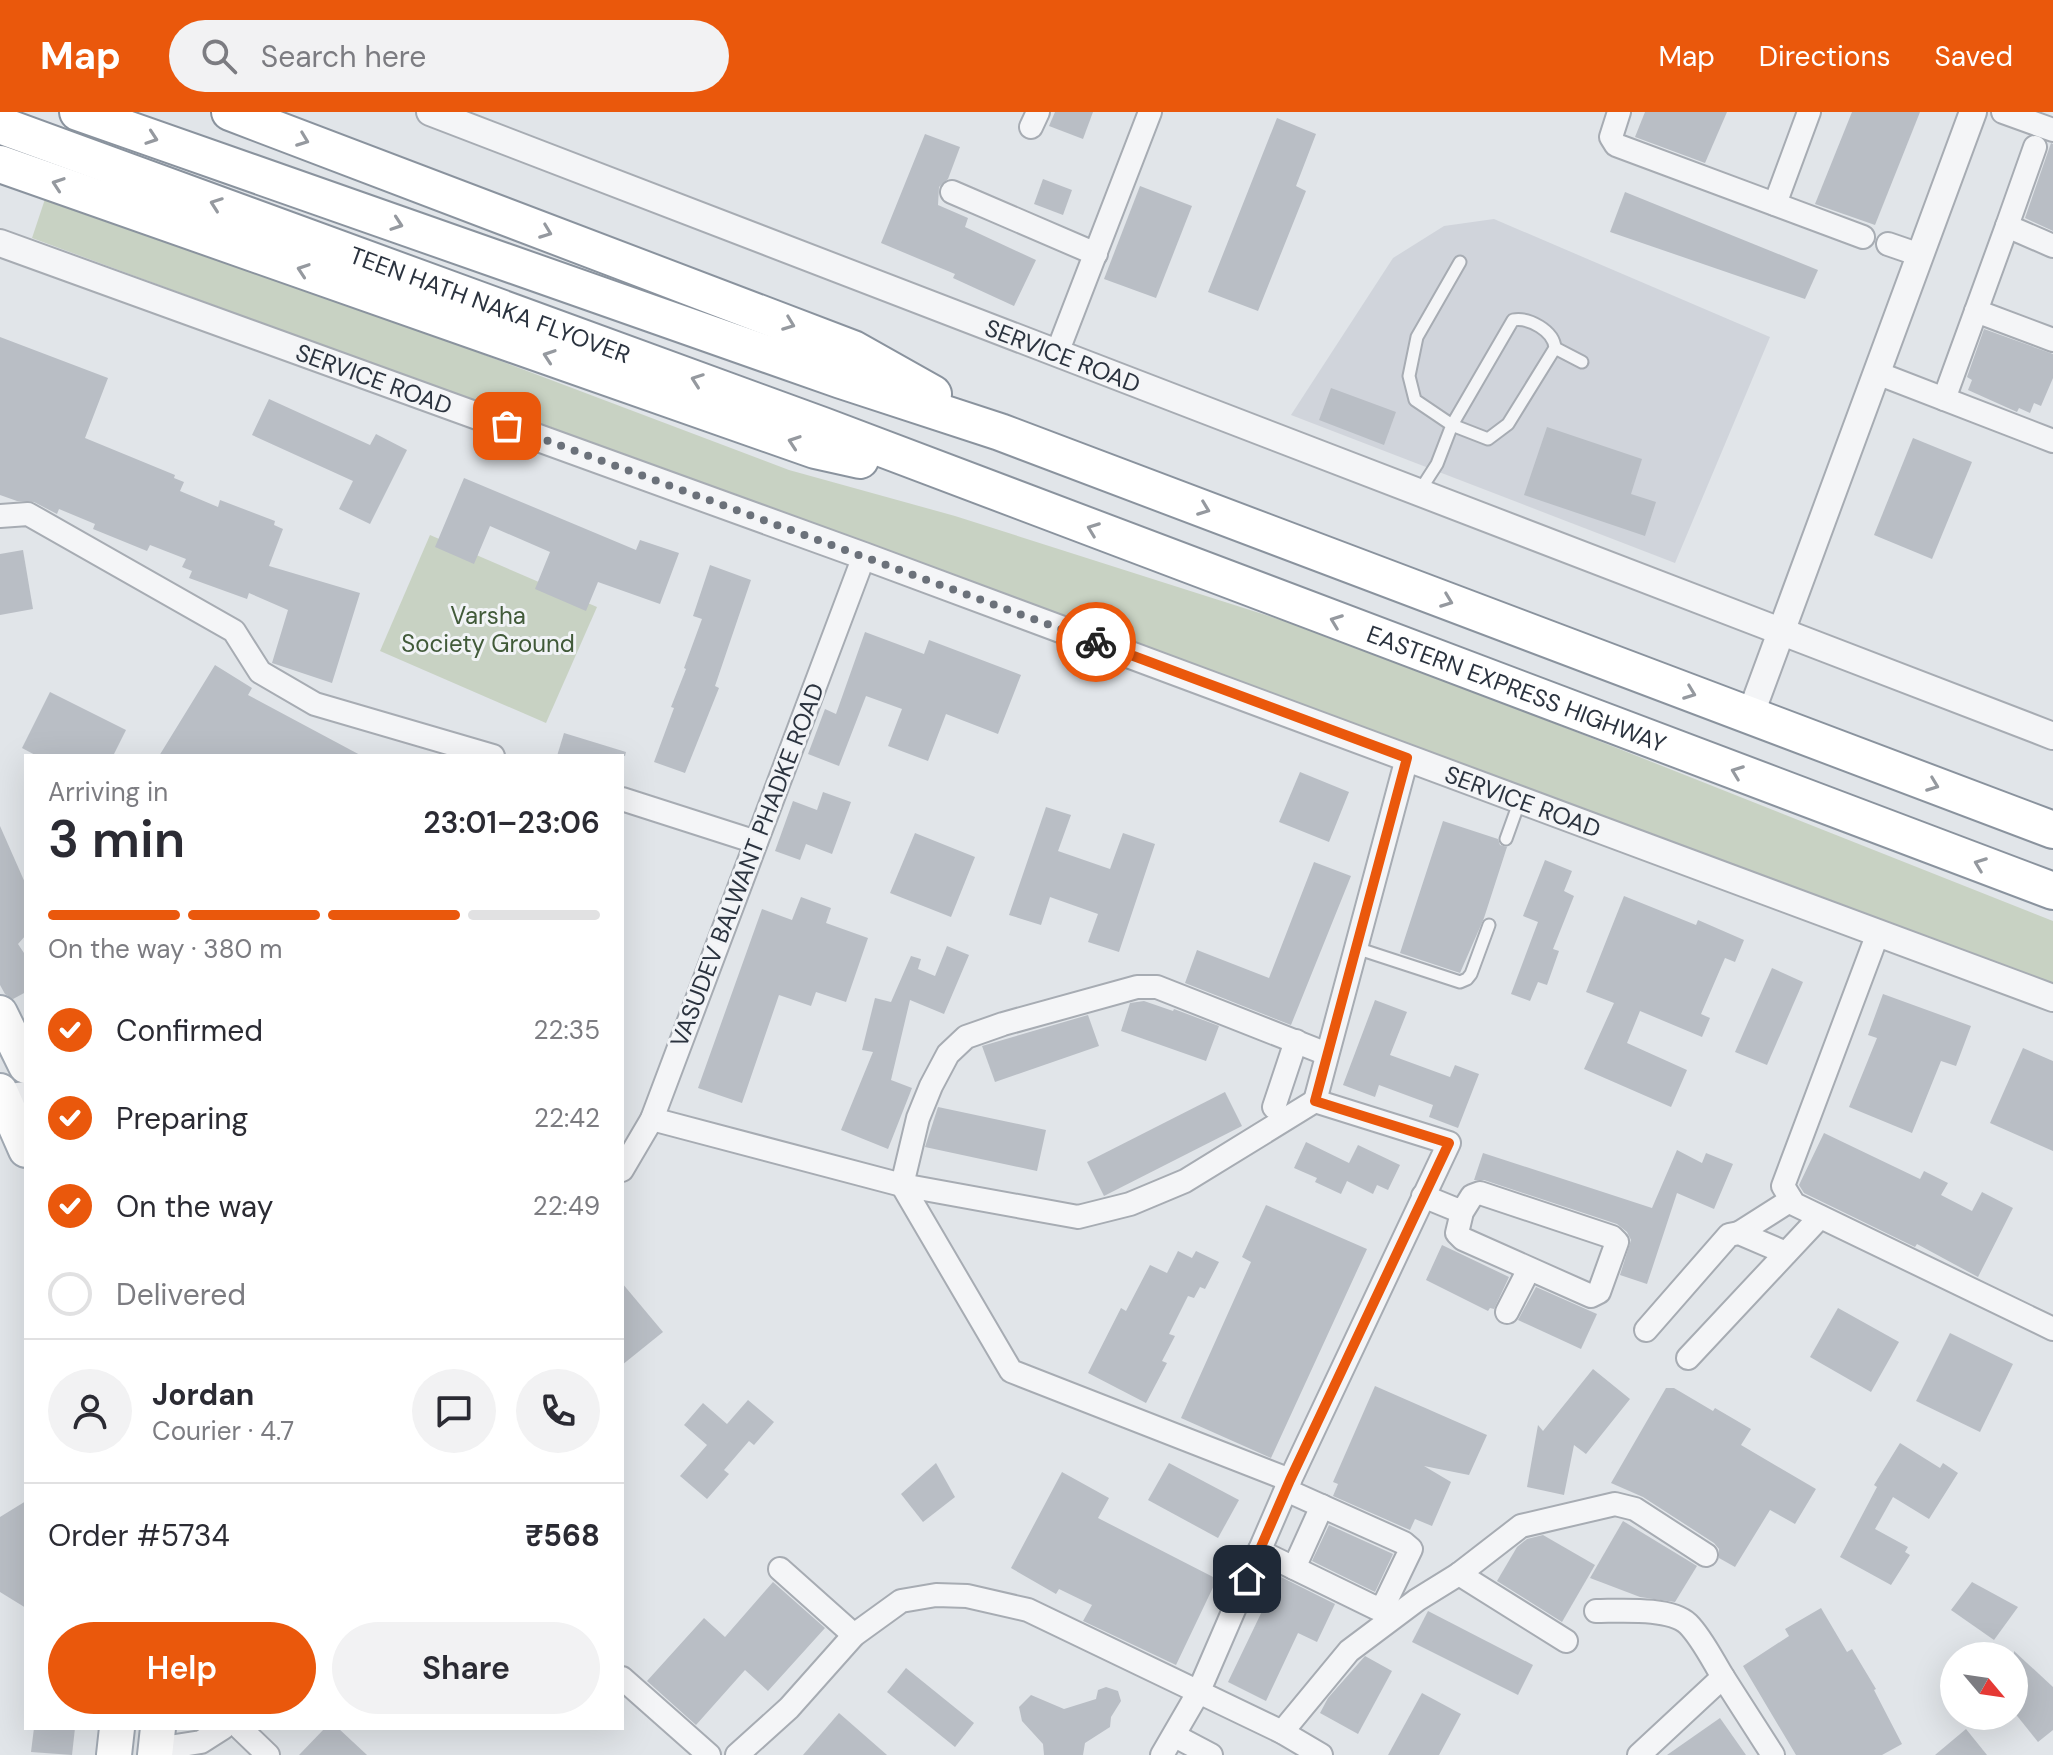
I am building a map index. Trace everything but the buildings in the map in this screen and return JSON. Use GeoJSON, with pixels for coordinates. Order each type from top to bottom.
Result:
{"type":"FeatureCollection","features":[{"type":"Feature","properties":{"kind":"highway","name":"TEEN HATH NAKA FLYOVER"},"geometry":{"type":"LineString","coordinates":[[78,112],[841,380],[1000,432]]}},
{"type":"Feature","properties":{"kind":"highway"},"geometry":{"type":"LineString","coordinates":[[230,112],[853,349],[1000,432],[2053,830]]}},
{"type":"Feature","properties":{"kind":"highway","name":"TEEN HATH NAKA FLYOVER"},"geometry":{"type":"LineString","coordinates":[[0,125],[979,486]]}},
{"type":"Feature","properties":{"kind":"highway"},"geometry":{"type":"LineString","coordinates":[[0,164],[815,450],[979,486]]}},
{"type":"Feature","properties":{"kind":"highway","name":"EASTERN EXPRESS HIGHWAY"},"geometry":{"type":"LineString","coordinates":[[979,486],[2053,891]]}},
{"type":"Feature","properties":{"kind":"main road"},"geometry":{"type":"LineString","coordinates":[[0,1013],[24,1062]]}},
{"type":"Feature","properties":{"kind":"main road"},"geometry":{"type":"LineString","coordinates":[[7,1094],[24,1144]]}},
{"type":"Feature","properties":{"kind":"main road"},"geometry":{"type":"LineString","coordinates":[[114,1755],[117,1730]]}},
{"type":"Feature","properties":{"kind":"street","name":"SERVICE ROAD"},"geometry":{"type":"LineString","coordinates":[[430,112],[2053,736]]}},
{"type":"Feature","properties":{"kind":"street"},"geometry":{"type":"LineString","coordinates":[[1057,353],[1150,112]]}},
{"type":"Feature","properties":{"kind":"street"},"geometry":{"type":"LineString","coordinates":[[1619,112],[1611,137],[1616,145],[1863,237]]}},
{"type":"Feature","properties":{"kind":"street"},"geometry":{"type":"LineString","coordinates":[[1775,204],[1809,112]]}},
{"type":"Feature","properties":{"kind":"street"},"geometry":{"type":"LineString","coordinates":[[1750,716],[1973,112]]}},
{"type":"Feature","properties":{"kind":"street"},"geometry":{"type":"LineString","coordinates":[[2003,112],[2053,130]]}},
{"type":"Feature","properties":{"kind":"street"},"geometry":{"type":"LineString","coordinates":[[1944,399],[2035,147]]}},
{"type":"Feature","properties":{"kind":"street"},"geometry":{"type":"LineString","coordinates":[[952,192],[1096,254]]}},
{"type":"Feature","properties":{"kind":"street"},"geometry":{"type":"LineString","coordinates":[[2007,226],[2053,246]]}},
{"type":"Feature","properties":{"kind":"street","name":"SERVICE ROAD"},"geometry":{"type":"LineString","coordinates":[[0,243],[864,556],[2053,998]]}},
{"type":"Feature","properties":{"kind":"street"},"geometry":{"type":"LineString","coordinates":[[1888,244],[1920,255]]}},
{"type":"Feature","properties":{"kind":"street"},"geometry":{"type":"LineString","coordinates":[[1976,311],[2053,340]]}},
{"type":"Feature","properties":{"kind":"street"},"geometry":{"type":"LineString","coordinates":[[1877,373],[2053,440]]}},
{"type":"Feature","properties":{"kind":"street"},"geometry":{"type":"LineString","coordinates":[[0,516],[28,514],[234,631],[260,672],[315,704],[486,754]]}},
{"type":"Feature","properties":{"kind":"street","name":"VASUDEV BALWANT PHADKE ROAD"},"geometry":{"type":"LineString","coordinates":[[624,1167],[652,1119],[864,556]]}},
{"type":"Feature","properties":{"kind":"street"},"geometry":{"type":"LineString","coordinates":[[652,1119],[902,1185],[1078,1217],[1130,1204],[1185,1181],[1315,1101],[1407,758]]}},
{"type":"Feature","properties":{"kind":"street"},"geometry":{"type":"LineString","coordinates":[[624,800],[756,842]]}},
{"type":"Feature","properties":{"kind":"street"},"geometry":{"type":"LineString","coordinates":[[1878,933],[1783,1186],[1794,1204],[2053,1329]]}},
{"type":"Feature","properties":{"kind":"street"},"geometry":{"type":"LineString","coordinates":[[1259,1551],[1376,1608],[1385,1603],[1411,1549],[1322,1506],[1288,1485],[1011,1371],[902,1185],[918,1118],[948,1054],[966,1037],[1003,1024],[1137,987],[1157,987],[1327,1054]]}},
{"type":"Feature","properties":{"kind":"street"},"geometry":{"type":"LineString","coordinates":[[1274,1107],[1296,1041]]}},
{"type":"Feature","properties":{"kind":"street"},"geometry":{"type":"LineString","coordinates":[[1162,1755],[1198,1693],[1288,1485],[1449,1143],[1315,1101]]}},
{"type":"Feature","properties":{"kind":"street"},"geometry":{"type":"LineString","coordinates":[[1480,1193],[1612,1237],[1617,1242],[1599,1292],[1591,1296],[1463,1239],[1457,1233],[1462,1212],[1472,1196],[1480,1193]]}},
{"type":"Feature","properties":{"kind":"street"},"geometry":{"type":"LineString","coordinates":[[1423,1196],[1462,1212]]}},
{"type":"Feature","properties":{"kind":"street"},"geometry":{"type":"LineString","coordinates":[[1646,1330],[1729,1235],[1739,1233],[1791,1200]]}},
{"type":"Feature","properties":{"kind":"street"},"geometry":{"type":"LineString","coordinates":[[1688,1358],[1820,1217]]}},
{"type":"Feature","properties":{"kind":"street"},"geometry":{"type":"LineString","coordinates":[[1739,1233],[1786,1253]]}},
{"type":"Feature","properties":{"kind":"street"},"geometry":{"type":"LineString","coordinates":[[1507,1312],[1529,1269]]}},
{"type":"Feature","properties":{"kind":"street"},"geometry":{"type":"LineString","coordinates":[[1282,1732],[1349,1651],[1521,1526],[1615,1504],[1635,1509],[1706,1555]]}},
{"type":"Feature","properties":{"kind":"street"},"geometry":{"type":"LineString","coordinates":[[1294,1568],[1322,1506]]}},
{"type":"Feature","properties":{"kind":"street"},"geometry":{"type":"LineString","coordinates":[[780,1569],[854,1635]]}},
{"type":"Feature","properties":{"kind":"street"},"geometry":{"type":"LineString","coordinates":[[1459,1574],[1566,1641]]}},
{"type":"Feature","properties":{"kind":"street"},"geometry":{"type":"LineString","coordinates":[[737,1755],[789,1708],[854,1635],[901,1601],[936,1595],[967,1596],[1028,1610],[1282,1732],[1321,1755]]}},
{"type":"Feature","properties":{"kind":"street"},"geometry":{"type":"LineString","coordinates":[[1596,1611],[1650,1612],[1674,1616],[1688,1624],[1773,1755]]}},
{"type":"Feature","properties":{"kind":"street"},"geometry":{"type":"LineString","coordinates":[[1639,1755],[1723,1677]]}},
{"type":"Feature","properties":{"kind":"street"},"geometry":{"type":"LineString","coordinates":[[624,1680],[709,1755]]}},
{"type":"Feature","properties":{"kind":"street"},"geometry":{"type":"LineString","coordinates":[[156,1744],[201,1742],[220,1730]]}},
{"type":"Feature","properties":{"kind":"street"},"geometry":{"type":"LineString","coordinates":[[242,1730],[268,1755]]}},
{"type":"Feature","properties":{"kind":"street"},"geometry":{"type":"LineString","coordinates":[[1175,1736],[1207,1754]]}},
{"type":"Feature","properties":{"kind":"lane"},"geometry":{"type":"LineString","coordinates":[[1419,492],[1437,464],[1452,425],[1513,320],[1529,322],[1549,332],[1555,348],[1508,424],[1488,439],[1452,425],[1415,400],[1409,376],[1417,337],[1460,262]]}},
{"type":"Feature","properties":{"kind":"lane"},"geometry":{"type":"LineString","coordinates":[[1555,348],[1582,362]]}},
{"type":"Feature","properties":{"kind":"lane"},"geometry":{"type":"LineString","coordinates":[[1506,839],[1520,800]]}},
{"type":"Feature","properties":{"kind":"lane"},"geometry":{"type":"LineString","coordinates":[[1356,948],[1460,982],[1471,974],[1489,925]]}},
{"type":"Feature","properties":{"kind":"shaded area"},"geometry":{"type":"Polygon","coordinates":[[[1494,219],[1770,337],[1675,563],[1291,415],[1393,258],[1444,226],[1494,219]]]}},
{"type":"Feature","properties":{"kind":"green space"},"geometry":{"type":"Polygon","coordinates":[[[48,190],[789,470],[955,516],[1347,641],[2053,921],[2053,995],[1327,717],[32,238],[48,190]]]}},
{"type":"Feature","properties":{"kind":"green space","name":"Varsha Society Ground"},"geometry":{"type":"Polygon","coordinates":[[[430,535],[597,607],[546,723],[380,651],[430,535]]]}},
{"type":"Feature","properties":{"kind":"way so far"},"geometry":{"type":"LineString","coordinates":[[507,426],[1096,642]]}},
{"type":"Feature","properties":{"kind":"route"},"geometry":{"type":"LineString","coordinates":[[1096,642],[1407,758],[1315,1101],[1449,1143],[1290,1480],[1247,1579]]}}]}
